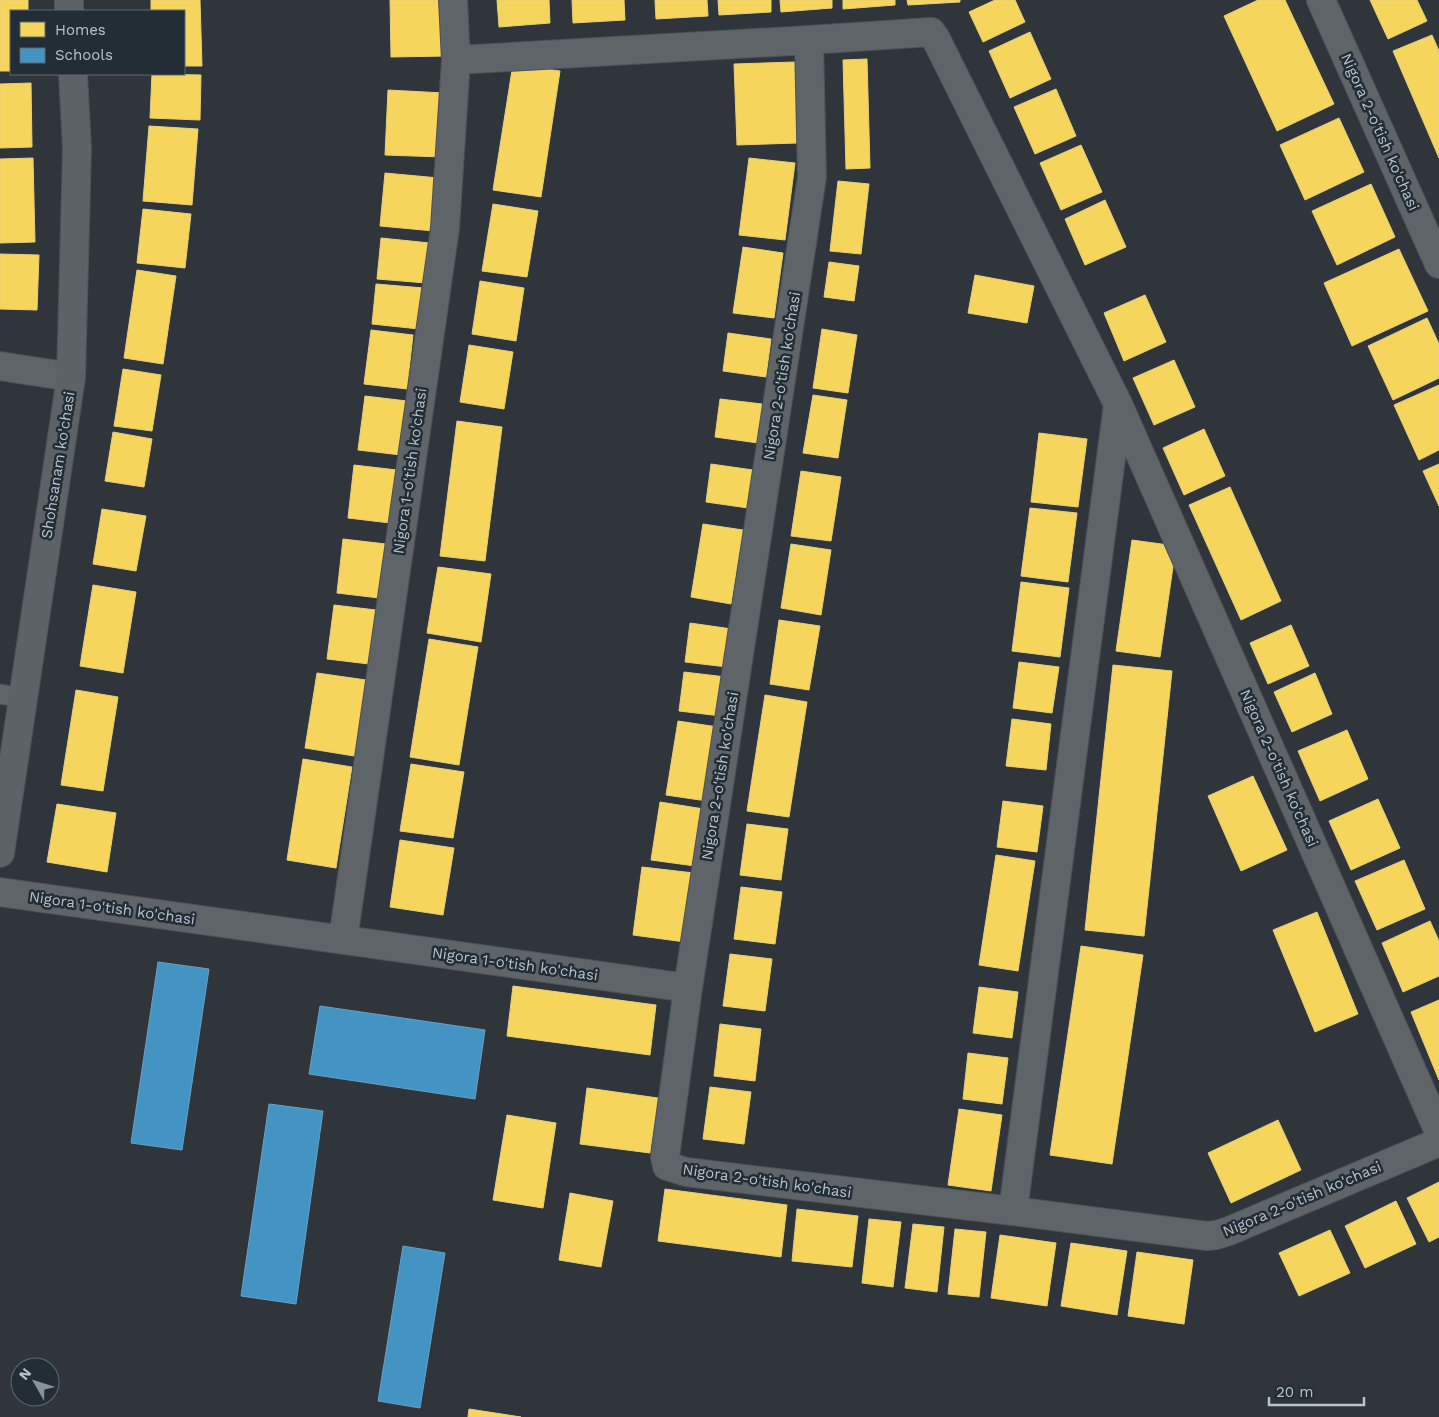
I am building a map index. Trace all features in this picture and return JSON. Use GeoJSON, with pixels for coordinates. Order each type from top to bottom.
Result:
{"type":"FeatureCollection","features":[{"type":"Feature","properties":{"kind":"street","name":"Nigora 1-o'tish ko'chasi"},"geometry":{"type":"LineString","coordinates":[[343,940],[445,228],[456,60],[453,0]]}},
{"type":"Feature","properties":{"kind":"street","name":"Nigora 2-o'tish ko'chasi"},"geometry":{"type":"LineString","coordinates":[[1321,0],[1439,264]]}},
{"type":"Feature","properties":{"kind":"street","name":"Nigora 2-o'tish ko'chasi"},"geometry":{"type":"LineString","coordinates":[[456,60],[931,32],[1118,404],[1439,1132]]}},
{"type":"Feature","properties":{"kind":"street","name":"Nigora 2-o'tish ko'chasi"},"geometry":{"type":"LineString","coordinates":[[809,40],[812,177],[688,988],[665,1157],[668,1166],[686,1172],[1207,1236],[1216,1235],[1439,1142]]}},
{"type":"Feature","properties":{"kind":"street","name":"Shohsanam ko'chasi"},"geometry":{"type":"LineString","coordinates":[[0,853],[12,696],[72,377],[77,149],[73,75]]}},
{"type":"Feature","properties":{"kind":"street"},"geometry":{"type":"LineString","coordinates":[[0,366],[72,377]]}},
{"type":"Feature","properties":{"kind":"street"},"geometry":{"type":"LineString","coordinates":[[1013,1211],[1118,404]]}},
{"type":"Feature","properties":{"kind":"street","name":"Nigora 1-o'tish ko'chasi"},"geometry":{"type":"LineString","coordinates":[[0,892],[688,988]]}},
{"type":"Feature","properties":{"kind":"building: Homes"},"geometry":{"type":"Polygon","coordinates":[[[0,0],[28,0],[28,10],[10,10],[10,71],[0,71],[0,0]]]}},
{"type":"Feature","properties":{"kind":"building: Homes"},"geometry":{"type":"Polygon","coordinates":[[[151,0],[200,0],[202,66],[185,66],[185,10],[151,10],[151,0]]]}},
{"type":"Feature","properties":{"kind":"building: Homes"},"geometry":{"type":"Polygon","coordinates":[[[390,0],[446,0],[447,56],[391,57],[390,0]]]}},
{"type":"Feature","properties":{"kind":"building: Homes"},"geometry":{"type":"Polygon","coordinates":[[[497,0],[549,0],[550,23],[499,27],[497,0]]]}},
{"type":"Feature","properties":{"kind":"building: Homes"},"geometry":{"type":"Polygon","coordinates":[[[572,0],[624,0],[625,20],[573,23],[572,0]]]}},
{"type":"Feature","properties":{"kind":"building: Homes"},"geometry":{"type":"Polygon","coordinates":[[[655,0],[707,0],[708,16],[656,19],[655,0]]]}},
{"type":"Feature","properties":{"kind":"building: Homes"},"geometry":{"type":"Polygon","coordinates":[[[718,0],[771,0],[771,12],[719,15],[718,0]]]}},
{"type":"Feature","properties":{"kind":"building: Homes"},"geometry":{"type":"Polygon","coordinates":[[[780,0],[832,0],[832,8],[781,12],[780,0]]]}},
{"type":"Feature","properties":{"kind":"building: Homes"},"geometry":{"type":"Polygon","coordinates":[[[843,0],[895,0],[895,5],[843,9],[843,0]]]}},
{"type":"Feature","properties":{"kind":"building: Homes"},"geometry":{"type":"Polygon","coordinates":[[[907,0],[960,0],[960,2],[908,5],[907,0]]]}},
{"type":"Feature","properties":{"kind":"building: Homes"},"geometry":{"type":"Polygon","coordinates":[[[995,0],[1015,0],[1025,22],[983,42],[969,12],[995,0]]]}},
{"type":"Feature","properties":{"kind":"building: Homes"},"geometry":{"type":"Polygon","coordinates":[[[1258,0],[1285,0],[1334,104],[1277,131],[1224,16],[1258,0]]]}},
{"type":"Feature","properties":{"kind":"building: Homes"},"geometry":{"type":"Polygon","coordinates":[[[1370,0],[1417,0],[1427,21],[1388,39],[1370,0]]]}},
{"type":"Feature","properties":{"kind":"building: Homes"},"geometry":{"type":"Polygon","coordinates":[[[1030,32],[1051,79],[1010,98],[989,51],[1030,32]]]}},
{"type":"Feature","properties":{"kind":"building: Homes"},"geometry":{"type":"Polygon","coordinates":[[[1432,35],[1439,51],[1439,158],[1393,51],[1432,35]]]}},
{"type":"Feature","properties":{"kind":"building: Homes"},"geometry":{"type":"Polygon","coordinates":[[[867,59],[870,168],[846,169],[843,60],[867,59]]]}},
{"type":"Feature","properties":{"kind":"building: Homes"},"geometry":{"type":"Polygon","coordinates":[[[795,62],[797,143],[737,145],[734,64],[795,62]]]}},
{"type":"Feature","properties":{"kind":"building: Homes"},"geometry":{"type":"Polygon","coordinates":[[[513,64],[560,71],[541,197],[493,190],[513,64]]]}},
{"type":"Feature","properties":{"kind":"building: Homes"},"geometry":{"type":"Polygon","coordinates":[[[152,75],[201,75],[200,120],[150,118],[152,75]]]}},
{"type":"Feature","properties":{"kind":"building: Homes"},"geometry":{"type":"Polygon","coordinates":[[[31,83],[32,147],[0,148],[0,84],[31,83]]]}},
{"type":"Feature","properties":{"kind":"building: Homes"},"geometry":{"type":"Polygon","coordinates":[[[1056,89],[1076,136],[1035,154],[1014,107],[1056,89]]]}},
{"type":"Feature","properties":{"kind":"building: Homes"},"geometry":{"type":"Polygon","coordinates":[[[388,90],[444,93],[442,157],[385,155],[388,90]]]}},
{"type":"Feature","properties":{"kind":"building: Homes"},"geometry":{"type":"Polygon","coordinates":[[[1339,118],[1364,172],[1305,200],[1280,145],[1339,118]]]}},
{"type":"Feature","properties":{"kind":"building: Homes"},"geometry":{"type":"Polygon","coordinates":[[[149,126],[198,129],[192,205],[143,201],[149,126]]]}},
{"type":"Feature","properties":{"kind":"building: Homes"},"geometry":{"type":"Polygon","coordinates":[[[1081,145],[1102,192],[1061,210],[1040,163],[1081,145]]]}},
{"type":"Feature","properties":{"kind":"building: Homes"},"geometry":{"type":"Polygon","coordinates":[[[33,158],[35,242],[0,243],[0,159],[33,158]]]}},
{"type":"Feature","properties":{"kind":"building: Homes"},"geometry":{"type":"Polygon","coordinates":[[[749,158],[795,163],[785,240],[739,235],[749,158]]]}},
{"type":"Feature","properties":{"kind":"building: Homes"},"geometry":{"type":"Polygon","coordinates":[[[385,173],[439,178],[434,231],[380,226],[385,173]]]}},
{"type":"Feature","properties":{"kind":"building: Homes"},"geometry":{"type":"Polygon","coordinates":[[[838,181],[869,184],[861,254],[830,251],[838,181]]]}},
{"type":"Feature","properties":{"kind":"building: Homes"},"geometry":{"type":"Polygon","coordinates":[[[1371,184],[1395,237],[1337,265],[1312,211],[1371,184]]]}},
{"type":"Feature","properties":{"kind":"building: Homes"},"geometry":{"type":"Polygon","coordinates":[[[1105,200],[1126,247],[1085,265],[1065,219],[1105,200]]]}},
{"type":"Feature","properties":{"kind":"building: Homes"},"geometry":{"type":"Polygon","coordinates":[[[493,204],[538,211],[527,277],[482,271],[493,204]]]}},
{"type":"Feature","properties":{"kind":"building: Homes"},"geometry":{"type":"Polygon","coordinates":[[[143,209],[191,214],[185,268],[137,263],[143,209]]]}},
{"type":"Feature","properties":{"kind":"building: Homes"},"geometry":{"type":"Polygon","coordinates":[[[381,238],[430,243],[426,283],[377,279],[381,238]]]}},
{"type":"Feature","properties":{"kind":"building: Homes"},"geometry":{"type":"Polygon","coordinates":[[[743,247],[783,253],[774,318],[733,313],[743,247]]]}},
{"type":"Feature","properties":{"kind":"building: Homes"},"geometry":{"type":"Polygon","coordinates":[[[1399,249],[1428,311],[1352,346],[1324,283],[1399,249]]]}},
{"type":"Feature","properties":{"kind":"building: Homes"},"geometry":{"type":"Polygon","coordinates":[[[0,254],[39,255],[37,310],[0,309],[0,254]]]}},
{"type":"Feature","properties":{"kind":"building: Homes"},"geometry":{"type":"Polygon","coordinates":[[[829,262],[859,266],[854,301],[824,297],[829,262]]]}},
{"type":"Feature","properties":{"kind":"building: Homes"},"geometry":{"type":"Polygon","coordinates":[[[137,270],[176,276],[163,364],[124,358],[137,270]]]}},
{"type":"Feature","properties":{"kind":"building: Homes"},"geometry":{"type":"Polygon","coordinates":[[[975,275],[1034,286],[1027,323],[968,313],[975,275]]]}},
{"type":"Feature","properties":{"kind":"building: Homes"},"geometry":{"type":"Polygon","coordinates":[[[480,281],[524,288],[516,341],[472,334],[480,281]]]}},
{"type":"Feature","properties":{"kind":"building: Homes"},"geometry":{"type":"Polygon","coordinates":[[[376,284],[424,288],[419,329],[372,324],[376,284]]]}},
{"type":"Feature","properties":{"kind":"building: Homes"},"geometry":{"type":"Polygon","coordinates":[[[1145,295],[1166,342],[1124,361],[1104,313],[1145,295]]]}},
{"type":"Feature","properties":{"kind":"building: Homes"},"geometry":{"type":"Polygon","coordinates":[[[1427,318],[1439,344],[1439,378],[1393,400],[1368,346],[1427,318]]]}},
{"type":"Feature","properties":{"kind":"building: Homes"},"geometry":{"type":"Polygon","coordinates":[[[822,329],[857,335],[848,393],[813,388],[822,329]]]}},
{"type":"Feature","properties":{"kind":"building: Homes"},"geometry":{"type":"Polygon","coordinates":[[[371,330],[413,335],[407,389],[364,384],[371,330]]]}},
{"type":"Feature","properties":{"kind":"building: Homes"},"geometry":{"type":"Polygon","coordinates":[[[728,333],[771,339],[766,377],[723,371],[728,333]]]}},
{"type":"Feature","properties":{"kind":"building: Homes"},"geometry":{"type":"Polygon","coordinates":[[[469,345],[513,352],[504,409],[460,402],[469,345]]]}},
{"type":"Feature","properties":{"kind":"building: Homes"},"geometry":{"type":"Polygon","coordinates":[[[1174,360],[1195,407],[1154,425],[1133,378],[1174,360]]]}},
{"type":"Feature","properties":{"kind":"building: Homes"},"geometry":{"type":"Polygon","coordinates":[[[123,369],[161,375],[152,431],[114,426],[123,369]]]}},
{"type":"Feature","properties":{"kind":"building: Homes"},"geometry":{"type":"Polygon","coordinates":[[[1439,385],[1439,450],[1419,460],[1394,405],[1439,385]]]}},
{"type":"Feature","properties":{"kind":"building: Homes"},"geometry":{"type":"Polygon","coordinates":[[[813,395],[847,400],[838,458],[803,453],[813,395]]]}},
{"type":"Feature","properties":{"kind":"building: Homes"},"geometry":{"type":"Polygon","coordinates":[[[365,396],[407,401],[401,455],[358,450],[365,396]]]}},
{"type":"Feature","properties":{"kind":"building: Homes"},"geometry":{"type":"Polygon","coordinates":[[[720,399],[762,404],[758,443],[715,437],[720,399]]]}},
{"type":"Feature","properties":{"kind":"building: Homes"},"geometry":{"type":"Polygon","coordinates":[[[457,421],[502,427],[485,561],[440,556],[457,421]]]}},
{"type":"Feature","properties":{"kind":"building: Homes"},"geometry":{"type":"Polygon","coordinates":[[[1204,429],[1225,476],[1184,495],[1163,448],[1204,429]]]}},
{"type":"Feature","properties":{"kind":"building: Homes"},"geometry":{"type":"Polygon","coordinates":[[[113,432],[152,439],[144,487],[105,481],[113,432]]]}},
{"type":"Feature","properties":{"kind":"building: Homes"},"geometry":{"type":"Polygon","coordinates":[[[1039,433],[1087,439],[1078,507],[1031,502],[1039,433]]]}},
{"type":"Feature","properties":{"kind":"building: Homes"},"geometry":{"type":"Polygon","coordinates":[[[711,464],[753,470],[748,508],[706,502],[711,464]]]}},
{"type":"Feature","properties":{"kind":"building: Homes"},"geometry":{"type":"Polygon","coordinates":[[[1439,464],[1439,506],[1423,471],[1439,464]]]}},
{"type":"Feature","properties":{"kind":"building: Homes"},"geometry":{"type":"Polygon","coordinates":[[[354,465],[397,470],[390,523],[348,518],[354,465]]]}},
{"type":"Feature","properties":{"kind":"building: Homes"},"geometry":{"type":"Polygon","coordinates":[[[801,471],[841,477],[831,541],[791,536],[801,471]]]}},
{"type":"Feature","properties":{"kind":"building: Homes"},"geometry":{"type":"Polygon","coordinates":[[[1230,487],[1281,601],[1241,620],[1189,505],[1230,487]]]}},
{"type":"Feature","properties":{"kind":"building: Homes"},"geometry":{"type":"Polygon","coordinates":[[[1030,508],[1077,513],[1068,582],[1021,576],[1030,508]]]}},
{"type":"Feature","properties":{"kind":"building: Homes"},"geometry":{"type":"Polygon","coordinates":[[[102,509],[146,516],[136,571],[93,564],[102,509]]]}},
{"type":"Feature","properties":{"kind":"building: Homes"},"geometry":{"type":"Polygon","coordinates":[[[703,524],[743,530],[731,604],[691,597],[703,524]]]}},
{"type":"Feature","properties":{"kind":"building: Homes"},"geometry":{"type":"Polygon","coordinates":[[[343,539],[386,544],[379,598],[337,593],[343,539]]]}},
{"type":"Feature","properties":{"kind":"building: Homes"},"geometry":{"type":"Polygon","coordinates":[[[1132,540],[1176,546],[1160,657],[1116,651],[1132,540]]]}},
{"type":"Feature","properties":{"kind":"building: Homes"},"geometry":{"type":"Polygon","coordinates":[[[791,544],[831,550],[821,615],[781,608],[791,544]]]}},
{"type":"Feature","properties":{"kind":"building: Homes"},"geometry":{"type":"Polygon","coordinates":[[[438,567],[491,574],[481,642],[427,633],[438,567]]]}},
{"type":"Feature","properties":{"kind":"building: Homes"},"geometry":{"type":"Polygon","coordinates":[[[1021,582],[1069,588],[1060,657],[1012,651],[1021,582]]]}},
{"type":"Feature","properties":{"kind":"building: Homes"},"geometry":{"type":"Polygon","coordinates":[[[93,585],[136,592],[123,673],[80,666],[93,585]]]}},
{"type":"Feature","properties":{"kind":"building: Homes"},"geometry":{"type":"Polygon","coordinates":[[[334,605],[376,610],[369,664],[327,659],[334,605]]]}},
{"type":"Feature","properties":{"kind":"building: Homes"},"geometry":{"type":"Polygon","coordinates":[[[779,620],[820,626],[809,690],[770,684],[779,620]]]}},
{"type":"Feature","properties":{"kind":"building: Homes"},"geometry":{"type":"Polygon","coordinates":[[[690,623],[732,629],[727,667],[685,662],[690,623]]]}},
{"type":"Feature","properties":{"kind":"building: Homes"},"geometry":{"type":"Polygon","coordinates":[[[1291,625],[1309,666],[1268,684],[1250,643],[1291,625]]]}},
{"type":"Feature","properties":{"kind":"building: Homes"},"geometry":{"type":"Polygon","coordinates":[[[429,639],[478,647],[459,765],[410,757],[429,639]]]}},
{"type":"Feature","properties":{"kind":"building: Homes"},"geometry":{"type":"Polygon","coordinates":[[[1019,662],[1059,667],[1052,713],[1013,708],[1019,662]]]}},
{"type":"Feature","properties":{"kind":"building: Homes"},"geometry":{"type":"Polygon","coordinates":[[[1113,665],[1172,671],[1144,936],[1085,930],[1113,665]]]}},
{"type":"Feature","properties":{"kind":"building: Homes"},"geometry":{"type":"Polygon","coordinates":[[[684,672],[726,677],[721,716],[679,711],[684,672]]]}},
{"type":"Feature","properties":{"kind":"building: Homes"},"geometry":{"type":"Polygon","coordinates":[[[317,673],[366,680],[354,756],[305,748],[317,673]]]}},
{"type":"Feature","properties":{"kind":"building: Homes"},"geometry":{"type":"Polygon","coordinates":[[[1315,673],[1332,714],[1292,732],[1274,692],[1315,673]]]}},
{"type":"Feature","properties":{"kind":"building: Homes"},"geometry":{"type":"Polygon","coordinates":[[[76,690],[118,697],[103,791],[61,785],[76,690]]]}},
{"type":"Feature","properties":{"kind":"building: Homes"},"geometry":{"type":"Polygon","coordinates":[[[765,695],[807,702],[789,817],[747,811],[765,695]]]}},
{"type":"Feature","properties":{"kind":"building: Homes"},"geometry":{"type":"Polygon","coordinates":[[[1012,719],[1051,724],[1046,770],[1006,766],[1012,719]]]}},
{"type":"Feature","properties":{"kind":"building: Homes"},"geometry":{"type":"Polygon","coordinates":[[[678,721],[718,727],[707,801],[666,795],[678,721]]]}},
{"type":"Feature","properties":{"kind":"building: Homes"},"geometry":{"type":"Polygon","coordinates":[[[1347,730],[1368,779],[1320,801],[1298,751],[1347,730]]]}},
{"type":"Feature","properties":{"kind":"building: Homes"},"geometry":{"type":"Polygon","coordinates":[[[303,759],[352,767],[336,868],[287,860],[303,759]]]}},
{"type":"Feature","properties":{"kind":"building: Homes"},"geometry":{"type":"Polygon","coordinates":[[[411,764],[464,772],[453,838],[400,831],[411,764]]]}},
{"type":"Feature","properties":{"kind":"building: Homes"},"geometry":{"type":"Polygon","coordinates":[[[1253,776],[1287,850],[1241,871],[1208,796],[1253,776]]]}},
{"type":"Feature","properties":{"kind":"building: Homes"},"geometry":{"type":"Polygon","coordinates":[[[1378,799],[1400,848],[1351,870],[1329,821],[1378,799]]]}},
{"type":"Feature","properties":{"kind":"building: Homes"},"geometry":{"type":"Polygon","coordinates":[[[1003,801],[1043,806],[1037,852],[997,847],[1003,801]]]}},
{"type":"Feature","properties":{"kind":"building: Homes"},"geometry":{"type":"Polygon","coordinates":[[[660,802],[704,809],[695,866],[651,860],[660,802]]]}},
{"type":"Feature","properties":{"kind":"building: Homes"},"geometry":{"type":"Polygon","coordinates":[[[57,804],[116,813],[107,872],[47,862],[57,804]]]}},
{"type":"Feature","properties":{"kind":"building: Homes"},"geometry":{"type":"Polygon","coordinates":[[[747,824],[788,829],[781,880],[740,875],[747,824]]]}},
{"type":"Feature","properties":{"kind":"building: Homes"},"geometry":{"type":"Polygon","coordinates":[[[400,840],[454,848],[443,915],[390,907],[400,840]]]}},
{"type":"Feature","properties":{"kind":"building: Homes"},"geometry":{"type":"Polygon","coordinates":[[[996,855],[1035,861],[1018,971],[979,965],[996,855]]]}},
{"type":"Feature","properties":{"kind":"building: Homes"},"geometry":{"type":"Polygon","coordinates":[[[1404,860],[1425,909],[1377,930],[1355,881],[1404,860]]]}},
{"type":"Feature","properties":{"kind":"building: Homes"},"geometry":{"type":"Polygon","coordinates":[[[642,867],[694,873],[685,942],[633,935],[642,867]]]}},
{"type":"Feature","properties":{"kind":"building: Homes"},"geometry":{"type":"Polygon","coordinates":[[[741,887],[782,892],[775,944],[734,939],[741,887]]]}},
{"type":"Feature","properties":{"kind":"building: Homes"},"geometry":{"type":"Polygon","coordinates":[[[1317,912],[1358,1014],[1315,1032],[1273,930],[1317,912]]]}},
{"type":"Feature","properties":{"kind":"building: Homes"},"geometry":{"type":"Polygon","coordinates":[[[1430,921],[1439,941],[1439,976],[1403,992],[1382,943],[1430,921]]]}},
{"type":"Feature","properties":{"kind":"building: Homes"},"geometry":{"type":"Polygon","coordinates":[[[1081,946],[1143,955],[1112,1164],[1050,1155],[1081,946]]]}},
{"type":"Feature","properties":{"kind":"building: Homes"},"geometry":{"type":"Polygon","coordinates":[[[730,954],[772,959],[765,1011],[723,1006],[730,954]]]}},
{"type":"Feature","properties":{"kind":"building: Homes"},"geometry":{"type":"Polygon","coordinates":[[[513,986],[656,1005],[650,1055],[507,1036],[513,986]]]}},
{"type":"Feature","properties":{"kind":"building: Homes"},"geometry":{"type":"Polygon","coordinates":[[[979,987],[1018,992],[1012,1038],[973,1033],[979,987]]]}},
{"type":"Feature","properties":{"kind":"building: Homes"},"geometry":{"type":"Polygon","coordinates":[[[1439,1000],[1439,1080],[1411,1012],[1439,1000]]]}},
{"type":"Feature","properties":{"kind":"building: Homes"},"geometry":{"type":"Polygon","coordinates":[[[720,1024],[761,1029],[755,1081],[714,1076],[720,1024]]]}},
{"type":"Feature","properties":{"kind":"building: Homes"},"geometry":{"type":"Polygon","coordinates":[[[968,1053],[1008,1058],[1002,1104],[963,1099],[968,1053]]]}},
{"type":"Feature","properties":{"kind":"building: Homes"},"geometry":{"type":"Polygon","coordinates":[[[710,1087],[751,1092],[744,1144],[703,1139],[710,1087]]]}},
{"type":"Feature","properties":{"kind":"building: Homes"},"geometry":{"type":"Polygon","coordinates":[[[587,1088],[658,1098],[650,1153],[580,1144],[587,1088]]]}},
{"type":"Feature","properties":{"kind":"building: Homes"},"geometry":{"type":"Polygon","coordinates":[[[959,1109],[1002,1115],[991,1191],[948,1185],[959,1109]]]}},
{"type":"Feature","properties":{"kind":"building: Homes"},"geometry":{"type":"Polygon","coordinates":[[[507,1115],[556,1123],[543,1208],[493,1200],[507,1115]]]}},
{"type":"Feature","properties":{"kind":"building: Homes"},"geometry":{"type":"Polygon","coordinates":[[[1278,1120],[1301,1170],[1231,1203],[1208,1153],[1278,1120]]]}},
{"type":"Feature","properties":{"kind":"building: Homes"},"geometry":{"type":"Polygon","coordinates":[[[1439,1182],[1439,1237],[1429,1242],[1407,1198],[1439,1182]]]}},
{"type":"Feature","properties":{"kind":"building: Homes"},"geometry":{"type":"Polygon","coordinates":[[[665,1189],[787,1205],[781,1257],[658,1241],[665,1189]]]}},
{"type":"Feature","properties":{"kind":"building: Homes"},"geometry":{"type":"Polygon","coordinates":[[[570,1193],[613,1201],[601,1267],[559,1260],[570,1193]]]}},
{"type":"Feature","properties":{"kind":"building: Homes"},"geometry":{"type":"Polygon","coordinates":[[[1396,1201],[1416,1244],[1365,1268],[1345,1226],[1396,1201]]]}},
{"type":"Feature","properties":{"kind":"building: Homes"},"geometry":{"type":"Polygon","coordinates":[[[797,1209],[858,1216],[852,1267],[792,1261],[797,1209]]]}},
{"type":"Feature","properties":{"kind":"building: Homes"},"geometry":{"type":"Polygon","coordinates":[[[869,1219],[901,1222],[893,1287],[862,1283],[869,1219]]]}},
{"type":"Feature","properties":{"kind":"building: Homes"},"geometry":{"type":"Polygon","coordinates":[[[913,1224],[944,1227],[937,1292],[905,1288],[913,1224]]]}},
{"type":"Feature","properties":{"kind":"building: Homes"},"geometry":{"type":"Polygon","coordinates":[[[955,1229],[986,1232],[979,1297],[948,1294],[955,1229]]]}},
{"type":"Feature","properties":{"kind":"building: Homes"},"geometry":{"type":"Polygon","coordinates":[[[1330,1230],[1350,1273],[1299,1296],[1279,1253],[1330,1230]]]}},
{"type":"Feature","properties":{"kind":"building: Homes"},"geometry":{"type":"Polygon","coordinates":[[[1000,1235],[1056,1243],[1047,1306],[991,1298],[1000,1235]]]}},
{"type":"Feature","properties":{"kind":"building: Homes"},"geometry":{"type":"Polygon","coordinates":[[[1071,1243],[1127,1251],[1117,1315],[1061,1306],[1071,1243]]]}},
{"type":"Feature","properties":{"kind":"building: Homes"},"geometry":{"type":"Polygon","coordinates":[[[1137,1252],[1193,1260],[1184,1324],[1128,1316],[1137,1252]]]}},
{"type":"Feature","properties":{"kind":"building: Homes"},"geometry":{"type":"Polygon","coordinates":[[[469,1409],[521,1417],[468,1417],[469,1409]]]}},
{"type":"Feature","properties":{"kind":"building: Schools"},"geometry":{"type":"Polygon","coordinates":[[[158,962],[209,969],[182,1150],[131,1143],[158,962]]]}},
{"type":"Feature","properties":{"kind":"building: Schools"},"geometry":{"type":"Polygon","coordinates":[[[320,1006],[485,1030],[475,1099],[309,1074],[320,1006]]]}},
{"type":"Feature","properties":{"kind":"building: Schools"},"geometry":{"type":"Polygon","coordinates":[[[269,1104],[323,1111],[296,1304],[241,1296],[269,1104]]]}},
{"type":"Feature","properties":{"kind":"building: Schools"},"geometry":{"type":"Polygon","coordinates":[[[403,1246],[445,1253],[420,1408],[378,1401],[403,1246]]]}}]}
